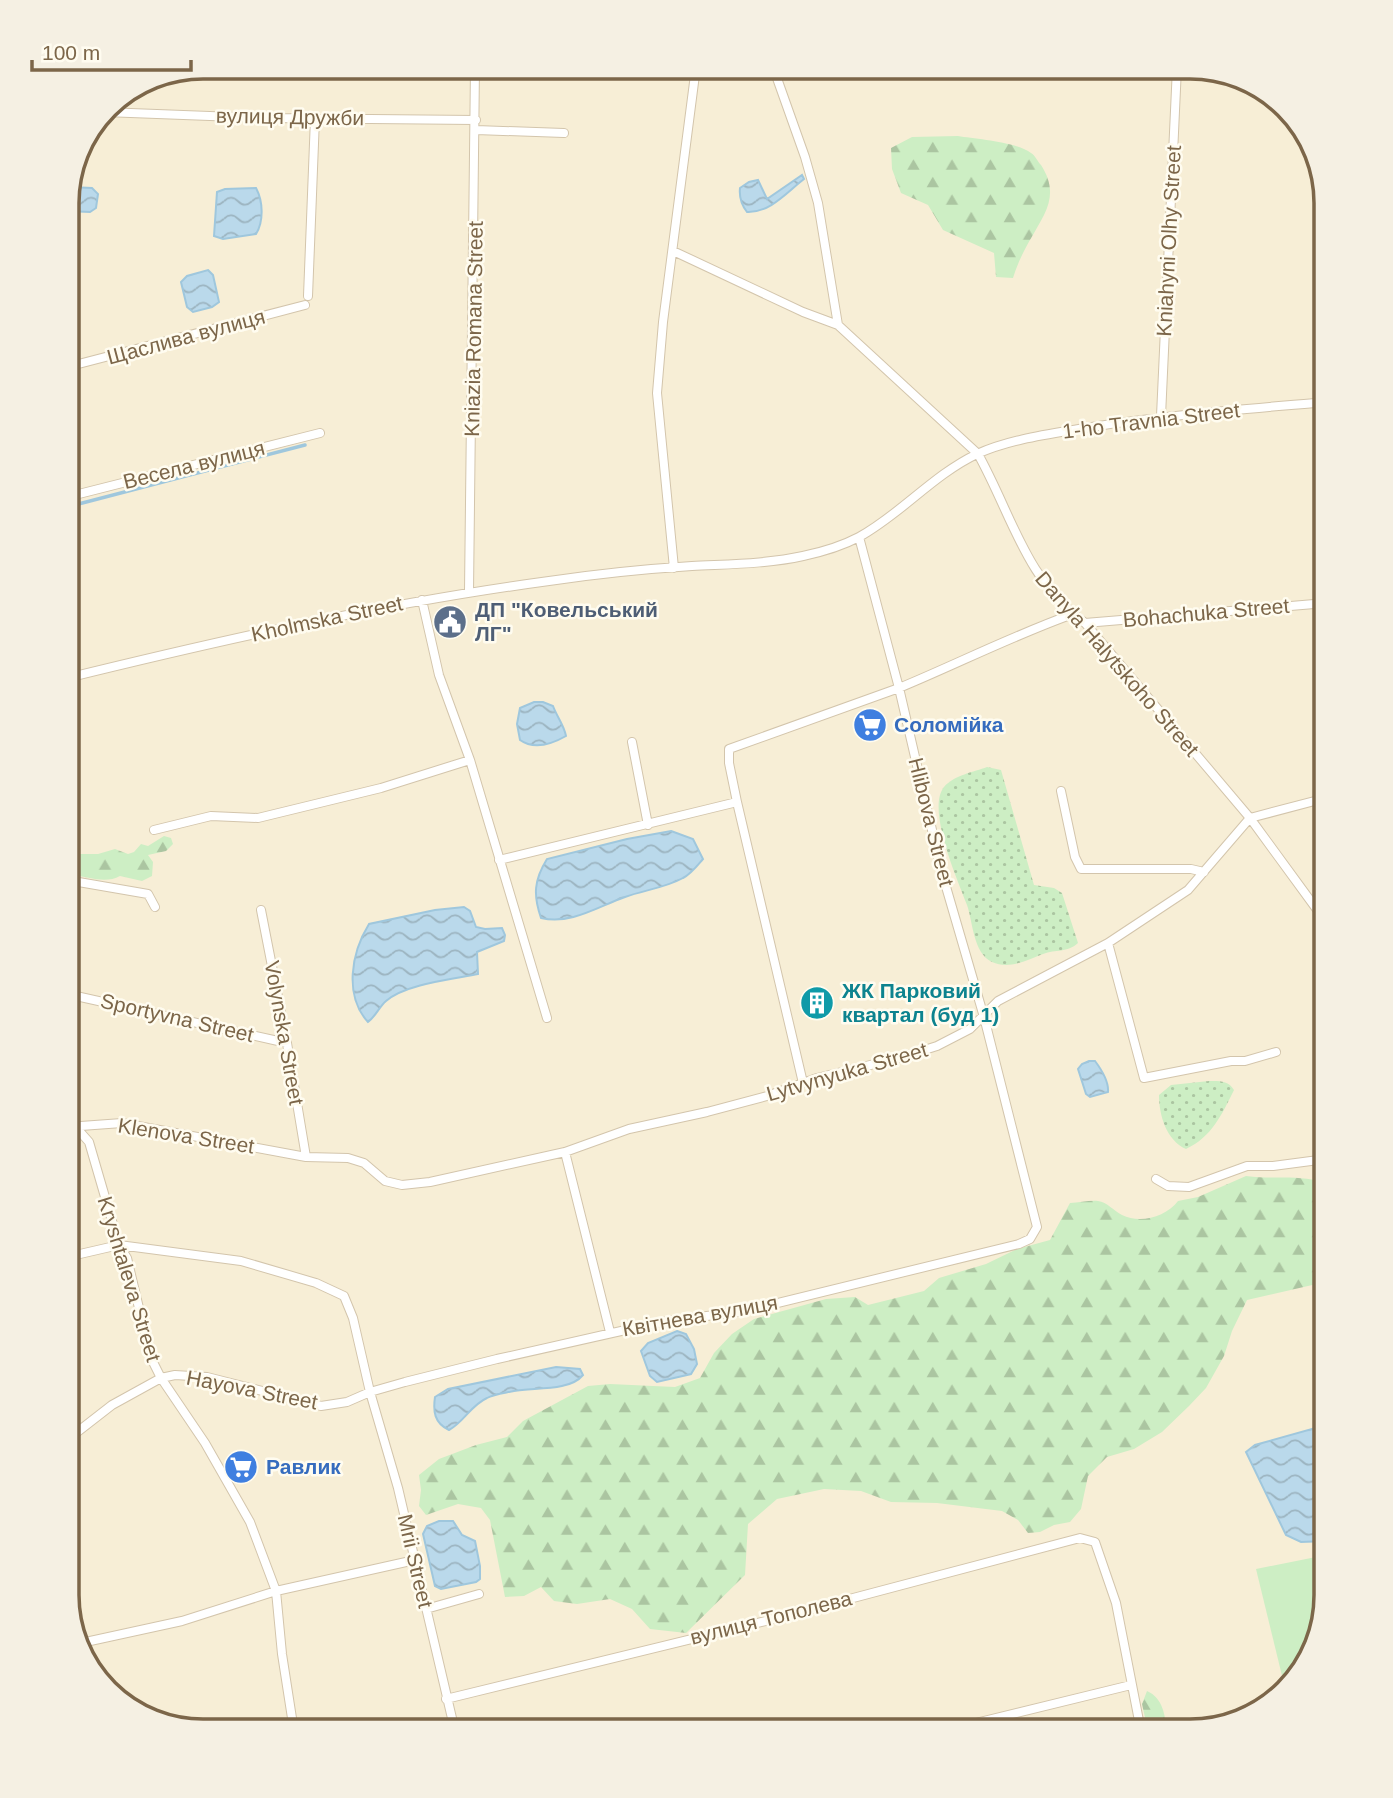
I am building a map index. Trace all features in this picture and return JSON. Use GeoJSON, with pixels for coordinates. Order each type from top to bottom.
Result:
{"type":"FeatureCollection","features":[{"type":"Feature","properties":{"kind":"street","name":"Kniazia Romana Street"},"geometry":{"type":"LineString","coordinates":[[470,591],[475,79]]}},
{"type":"Feature","properties":{"kind":"street"},"geometry":{"type":"LineString","coordinates":[[674,568],[657,393],[663,322],[694,79]]}},
{"type":"Feature","properties":{"kind":"street"},"geometry":{"type":"LineString","coordinates":[[673,251],[803,312],[838,325],[818,203],[777,79]]}},
{"type":"Feature","properties":{"kind":"street","name":"Kniahyni Olhy Street"},"geometry":{"type":"LineString","coordinates":[[1161,416],[1176,79]]}},
{"type":"Feature","properties":{"kind":"street","name":"вулиця Дружби"},"geometry":{"type":"LineString","coordinates":[[118,112],[476,120]]}},
{"type":"Feature","properties":{"kind":"street"},"geometry":{"type":"LineString","coordinates":[[308,296],[316,118]]}},
{"type":"Feature","properties":{"kind":"street"},"geometry":{"type":"LineString","coordinates":[[476,130],[564,133]]}},
{"type":"Feature","properties":{"kind":"street","name":"Щаслива вулиця"},"geometry":{"type":"LineString","coordinates":[[79,364],[305,305]]}},
{"type":"Feature","properties":{"kind":"street","name":"Danyla Halytskoho Street"},"geometry":{"type":"LineString","coordinates":[[838,325],[978,454],[1009,522],[1038,576],[1073,614],[1085,623],[1250,818],[1314,906]]}},
{"type":"Feature","properties":{"kind":"street","name":"1-ho Travnia Street"},"geometry":{"type":"LineString","coordinates":[[978,454],[1005,444],[1066,431],[1161,416],[1314,403]]}},
{"type":"Feature","properties":{"kind":"street","name":"Весела вулиця"},"geometry":{"type":"LineString","coordinates":[[79,494],[320,433]]}},
{"type":"Feature","properties":{"kind":"street","name":"Kholmska Street"},"geometry":{"type":"LineString","coordinates":[[79,675],[199,645],[470,591],[559,579],[763,562],[802,556],[859,537],[953,468],[978,454]]}},
{"type":"Feature","properties":{"kind":"street","name":"Hlibova Street"},"geometry":{"type":"LineString","coordinates":[[859,537],[899,688],[942,873],[984,1017],[1037,1227],[1030,1239]]}},
{"type":"Feature","properties":{"kind":"street"},"geometry":{"type":"LineString","coordinates":[[422,600],[439,676],[470,760],[547,1018]]}},
{"type":"Feature","properties":{"kind":"street","name":"Bohachuka Street"},"geometry":{"type":"LineString","coordinates":[[1085,623],[1314,604]]}},
{"type":"Feature","properties":{"kind":"street"},"geometry":{"type":"LineString","coordinates":[[803,1083],[737,802],[729,749],[899,688],[1073,614]]}},
{"type":"Feature","properties":{"kind":"street"},"geometry":{"type":"LineString","coordinates":[[632,742],[648,825]]}},
{"type":"Feature","properties":{"kind":"street"},"geometry":{"type":"LineString","coordinates":[[154,830],[211,816],[269,816],[381,788],[470,760]]}},
{"type":"Feature","properties":{"kind":"street"},"geometry":{"type":"LineString","coordinates":[[1061,790],[1075,857],[1081,869],[1191,869],[1204,872]]}},
{"type":"Feature","properties":{"kind":"street"},"geometry":{"type":"LineString","coordinates":[[1250,818],[1314,801]]}},
{"type":"Feature","properties":{"kind":"street"},"geometry":{"type":"LineString","coordinates":[[499,860],[737,802]]}},
{"type":"Feature","properties":{"kind":"street","name":"Lytvynyuka Street"},"geometry":{"type":"LineString","coordinates":[[306,1157],[348,1158],[364,1163],[385,1181],[401,1185],[430,1182],[565,1153],[629,1129],[708,1112],[937,1046],[970,1030],[998,1001],[1108,943],[1188,890],[1250,818]]}},
{"type":"Feature","properties":{"kind":"street"},"geometry":{"type":"LineString","coordinates":[[79,882],[148,894],[155,908]]}},
{"type":"Feature","properties":{"kind":"street","name":"Volynska Street"},"geometry":{"type":"LineString","coordinates":[[261,910],[306,1157]]}},
{"type":"Feature","properties":{"kind":"street"},"geometry":{"type":"LineString","coordinates":[[1108,943],[1144,1078],[1231,1061],[1245,1061],[1276,1052]]}},
{"type":"Feature","properties":{"kind":"street","name":"Sportyvna Street"},"geometry":{"type":"LineString","coordinates":[[79,997],[287,1043]]}},
{"type":"Feature","properties":{"kind":"street","name":"Klenova Street"},"geometry":{"type":"LineString","coordinates":[[79,1125],[122,1123],[306,1157]]}},
{"type":"Feature","properties":{"kind":"street","name":"Kryshtaleva Street"},"geometry":{"type":"LineString","coordinates":[[79,1134],[89,1142],[118,1245],[127,1258],[145,1339],[161,1378],[205,1443],[250,1522],[276,1591],[292,1719]]}},
{"type":"Feature","properties":{"kind":"street"},"geometry":{"type":"LineString","coordinates":[[565,1153],[610,1332]]}},
{"type":"Feature","properties":{"kind":"street"},"geometry":{"type":"LineString","coordinates":[[1156,1179],[1168,1186],[1189,1187],[1247,1166],[1314,1161]]}},
{"type":"Feature","properties":{"kind":"street","name":"Квітнева вулиця"},"geometry":{"type":"LineString","coordinates":[[370,1392],[610,1332],[745,1311],[1019,1244],[1030,1239]]}},
{"type":"Feature","properties":{"kind":"street"},"geometry":{"type":"LineString","coordinates":[[79,1254],[118,1245]]}},
{"type":"Feature","properties":{"kind":"street","name":"Mrii Street"},"geometry":{"type":"LineString","coordinates":[[118,1245],[241,1261],[316,1283],[344,1296],[353,1318],[370,1392],[398,1488],[452,1719]]}},
{"type":"Feature","properties":{"kind":"street","name":"Hayova Street"},"geometry":{"type":"LineString","coordinates":[[79,1430],[112,1405],[161,1378],[175,1375],[207,1377],[321,1406],[347,1402],[370,1392]]}},
{"type":"Feature","properties":{"kind":"street","name":"вулиця Тополева"},"geometry":{"type":"LineString","coordinates":[[446,1699],[770,1620],[1080,1538],[1096,1542],[1116,1603],[1131,1685]]}},
{"type":"Feature","properties":{"kind":"street"},"geometry":{"type":"LineString","coordinates":[[88,1642],[182,1622],[276,1591],[415,1560]]}},
{"type":"Feature","properties":{"kind":"street"},"geometry":{"type":"LineString","coordinates":[[426,1609],[479,1594]]}},
{"type":"Feature","properties":{"kind":"street"},"geometry":{"type":"LineString","coordinates":[[992,1719],[1131,1685],[1138,1719]]}},
{"type":"Feature","properties":{"kind":"shaded area"},"geometry":{"type":"Polygon","coordinates":[[[1199,79],[1230,85],[1252,95],[1272,109],[1293,134],[1302,148],[1310,170],[1314,202],[1314,1596],[1310,1628],[1298,1657],[1272,1689],[1252,1703],[1223,1715],[1191,1719],[194,1719],[178,1717],[148,1707],[121,1689],[100,1664],[85,1635],[79,1596],[79,194],[88,155],[109,121],[121,109],[148,91],[186,80],[1199,79]]]}},
{"type":"Feature","properties":{"kind":"green space"},"geometry":{"type":"Polygon","coordinates":[[[958,136],[1025,149],[1035,157],[1047,177],[1050,196],[1047,208],[1013,278],[996,277],[994,253],[943,230],[928,205],[901,193],[892,169],[891,148],[912,137],[958,136]]]}},
{"type":"Feature","properties":{"kind":"green space"},"geometry":{"type":"Polygon","coordinates":[[[987,767],[1001,770],[1034,885],[1054,888],[1062,893],[1078,943],[1070,948],[1005,965],[986,958],[977,944],[967,905],[945,845],[939,797],[944,787],[953,780],[987,767]]]}},
{"type":"Feature","properties":{"kind":"green space"},"geometry":{"type":"Polygon","coordinates":[[[164,836],[171,838],[173,844],[166,851],[148,855],[153,862],[152,876],[142,881],[120,876],[103,880],[79,876],[79,854],[98,854],[115,849],[128,854],[141,844],[148,846],[164,836]]]}},
{"type":"Feature","properties":{"kind":"green space"},"geometry":{"type":"Polygon","coordinates":[[[1209,1081],[1226,1083],[1234,1090],[1209,1131],[1186,1149],[1173,1140],[1165,1126],[1159,1095],[1171,1085],[1209,1081]]]}},
{"type":"Feature","properties":{"kind":"green space"},"geometry":{"type":"Polygon","coordinates":[[[1246,1176],[1314,1181],[1314,1285],[1247,1300],[1224,1356],[1206,1388],[1162,1432],[1134,1449],[1107,1457],[1088,1476],[1081,1509],[1070,1522],[1028,1533],[1018,1520],[1002,1511],[937,1503],[891,1502],[861,1491],[824,1489],[777,1499],[748,1524],[745,1575],[686,1633],[650,1629],[632,1609],[610,1599],[577,1604],[554,1601],[541,1587],[524,1596],[505,1597],[490,1520],[481,1508],[458,1504],[426,1515],[419,1506],[419,1475],[439,1459],[507,1437],[523,1421],[588,1386],[610,1384],[675,1387],[700,1378],[714,1353],[732,1334],[754,1319],[826,1299],[855,1297],[868,1305],[924,1291],[939,1278],[986,1264],[1017,1249],[1050,1240],[1070,1203],[1098,1201],[1129,1218],[1144,1219],[1160,1215],[1178,1201],[1198,1197],[1246,1176]]]}},
{"type":"Feature","properties":{"kind":"green space"},"geometry":{"type":"Polygon","coordinates":[[[1314,1557],[1314,1596],[1310,1628],[1298,1657],[1283,1678],[1256,1569],[1314,1557]]]}},
{"type":"Feature","properties":{"kind":"green space"},"geometry":{"type":"Polygon","coordinates":[[[1147,1691],[1157,1698],[1165,1719],[1145,1719],[1142,1704],[1147,1691]]]}},
{"type":"Feature","properties":{"kind":"water"},"geometry":{"type":"Polygon","coordinates":[[[802,175],[804,179],[771,205],[747,212],[743,206],[740,188],[749,182],[758,180],[767,199],[802,175]]]}},
{"type":"Feature","properties":{"kind":"water"},"geometry":{"type":"Polygon","coordinates":[[[80,187],[92,188],[98,194],[96,208],[90,212],[79,212],[80,187]]]}},
{"type":"Feature","properties":{"kind":"water"},"geometry":{"type":"Polygon","coordinates":[[[256,188],[262,211],[256,234],[223,239],[214,236],[217,192],[225,189],[256,188]]]}},
{"type":"Feature","properties":{"kind":"water"},"geometry":{"type":"Polygon","coordinates":[[[208,270],[213,275],[219,302],[212,307],[193,312],[187,307],[181,282],[187,276],[208,270]]]}},
{"type":"Feature","properties":{"kind":"water"},"geometry":{"type":"Polygon","coordinates":[[[534,702],[553,706],[566,736],[543,745],[531,745],[520,740],[517,724],[520,708],[534,702]]]}},
{"type":"Feature","properties":{"kind":"water"},"geometry":{"type":"Polygon","coordinates":[[[671,831],[693,839],[703,859],[686,876],[573,917],[552,920],[541,918],[536,888],[539,874],[547,859],[671,831]]]}},
{"type":"Feature","properties":{"kind":"water"},"geometry":{"type":"Polygon","coordinates":[[[464,907],[470,911],[476,927],[502,928],[505,935],[504,941],[477,952],[478,974],[405,990],[386,1001],[368,1022],[360,1012],[356,1000],[353,974],[358,948],[369,924],[435,910],[464,907]]]}},
{"type":"Feature","properties":{"kind":"water"},"geometry":{"type":"Polygon","coordinates":[[[1089,1061],[1095,1061],[1102,1071],[1108,1092],[1090,1097],[1086,1094],[1078,1069],[1089,1061]]]}},
{"type":"Feature","properties":{"kind":"water"},"geometry":{"type":"Polygon","coordinates":[[[677,1331],[686,1334],[694,1349],[697,1364],[691,1374],[657,1382],[650,1376],[641,1351],[648,1343],[677,1331]]]}},
{"type":"Feature","properties":{"kind":"water"},"geometry":{"type":"Polygon","coordinates":[[[556,1367],[580,1369],[583,1375],[569,1384],[490,1397],[476,1405],[449,1430],[440,1424],[436,1416],[435,1397],[448,1389],[556,1367]]]}},
{"type":"Feature","properties":{"kind":"water"},"geometry":{"type":"Polygon","coordinates":[[[1314,1428],[1314,1541],[1301,1542],[1286,1535],[1246,1452],[1255,1445],[1314,1428]]]}},
{"type":"Feature","properties":{"kind":"water"},"geometry":{"type":"Polygon","coordinates":[[[439,1521],[453,1521],[462,1535],[475,1541],[480,1566],[480,1579],[476,1582],[441,1589],[435,1586],[423,1534],[427,1526],[439,1521]]]}},
{"type":"Feature","properties":{"kind":"waterway"},"geometry":{"type":"LineString","coordinates":[[79,504],[305,445]]}},
{"type":"Feature","properties":{"kind":"place","name":"ДП \"Ковельський ЛГ\""},"geometry":{"type":"Point","coordinates":[450,622]}},
{"type":"Feature","properties":{"kind":"place","name":"Соломійка"},"geometry":{"type":"Point","coordinates":[870,725]}},
{"type":"Feature","properties":{"kind":"place","name":"ЖК Парковий квартал (буд 1)"},"geometry":{"type":"Point","coordinates":[817,1003]}},
{"type":"Feature","properties":{"kind":"place","name":"Равлик"},"geometry":{"type":"Point","coordinates":[241,1467]}}]}
